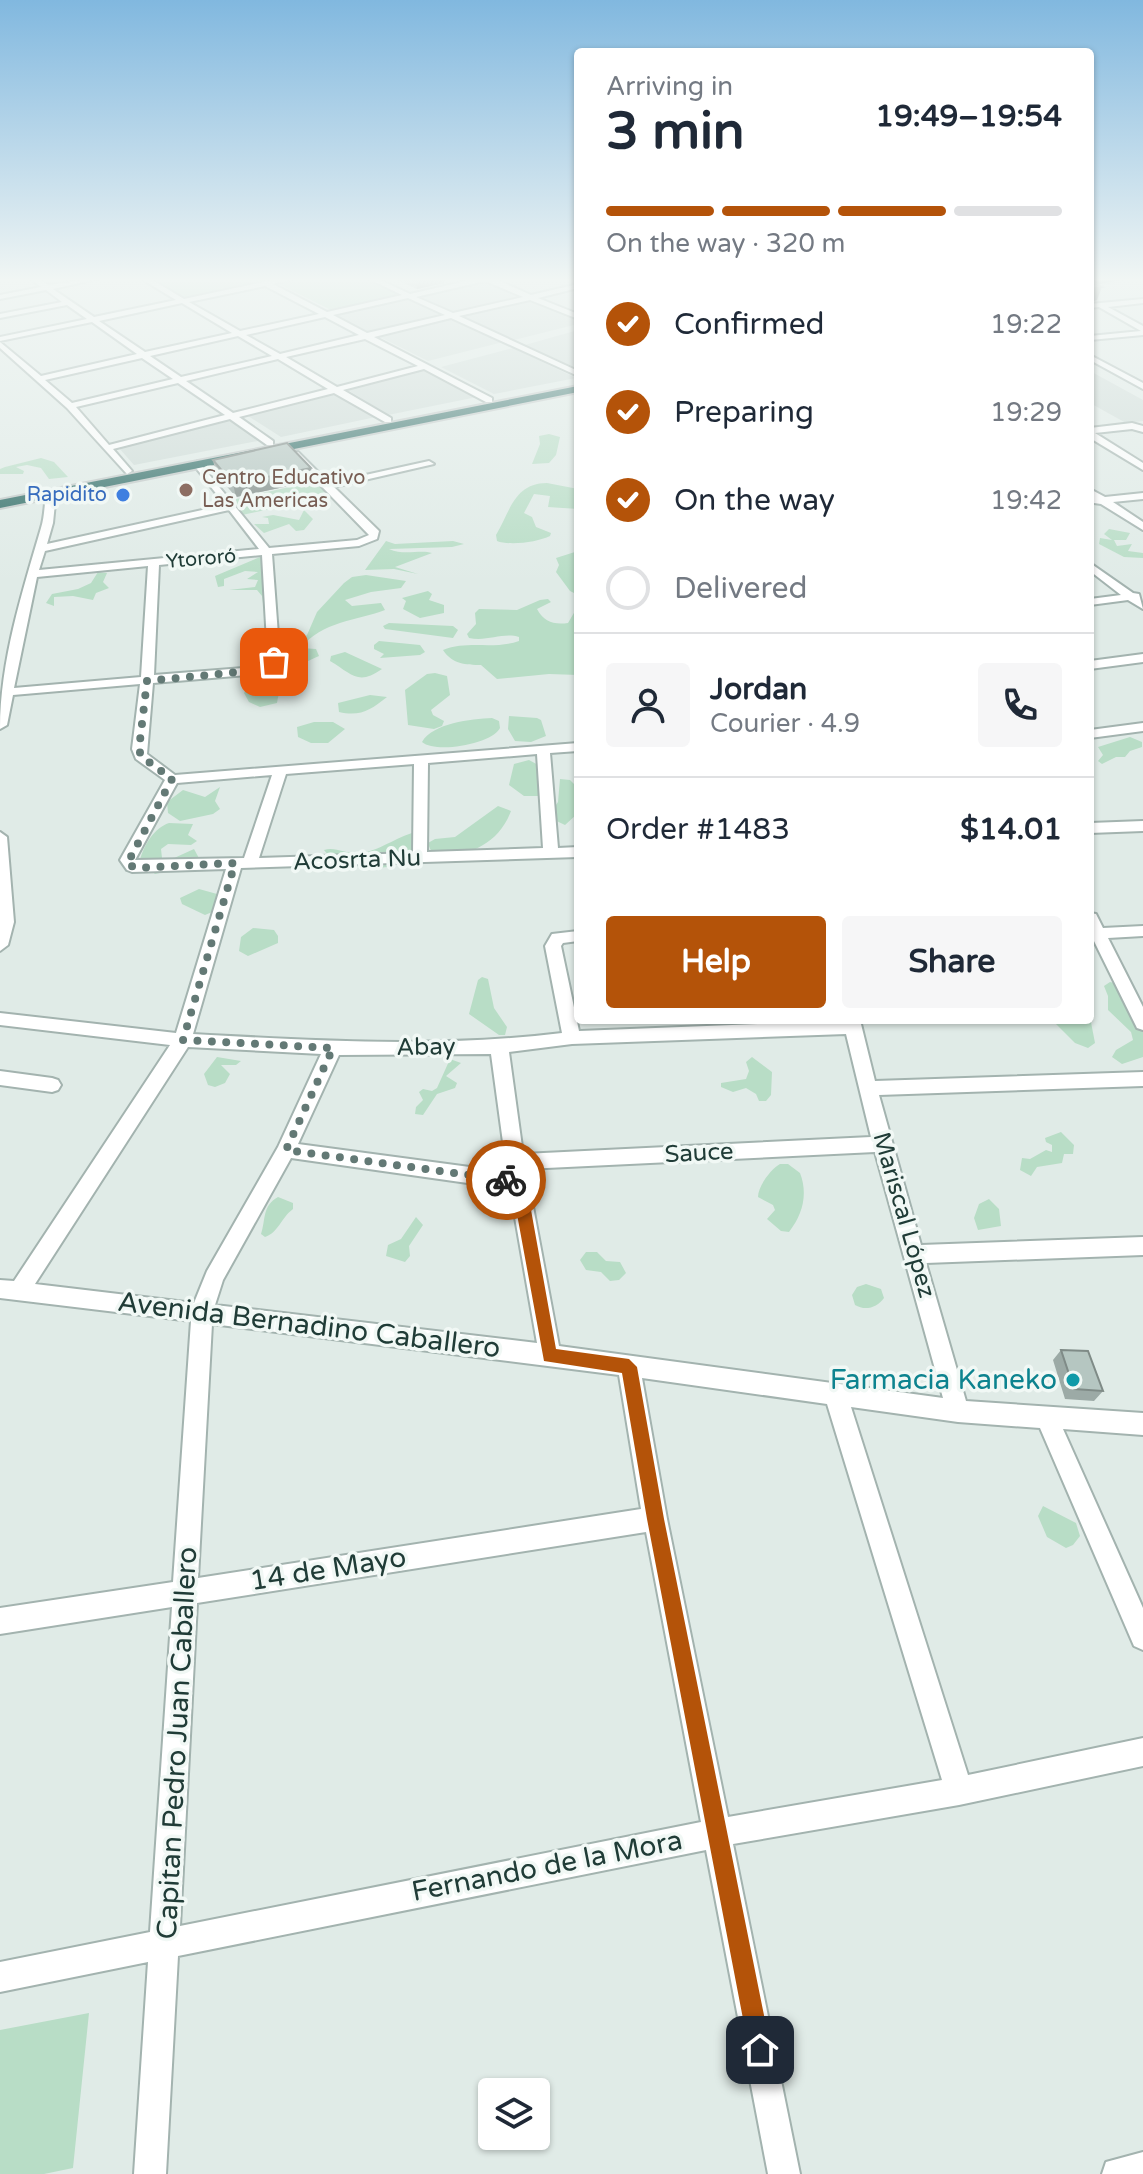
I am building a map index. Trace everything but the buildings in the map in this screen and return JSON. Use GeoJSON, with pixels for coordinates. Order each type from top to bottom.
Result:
{"type":"FeatureCollection","features":[{"type":"Feature","properties":{"kind":"highway"},"geometry":{"type":"LineString","coordinates":[[0,497],[574,383]]}},
{"type":"Feature","properties":{"kind":"highway"},"geometry":{"type":"LineString","coordinates":[[0,504],[574,390]]}},
{"type":"Feature","properties":{"kind":"street"},"geometry":{"type":"LineString","coordinates":[[43,379],[127,471]]}},
{"type":"Feature","properties":{"kind":"street"},"geometry":{"type":"LineString","coordinates":[[70,406],[187,379]]}},
{"type":"Feature","properties":{"kind":"street"},"geometry":{"type":"LineString","coordinates":[[316,379],[388,420]]}},
{"type":"Feature","properties":{"kind":"street"},"geometry":{"type":"LineString","coordinates":[[108,448],[378,379]]}},
{"type":"Feature","properties":{"kind":"street"},"geometry":{"type":"LineString","coordinates":[[452,379],[489,400]]}},
{"type":"Feature","properties":{"kind":"street"},"geometry":{"type":"LineString","coordinates":[[180,381],[270,443]]}},
{"type":"Feature","properties":{"kind":"street"},"geometry":{"type":"LineString","coordinates":[[1094,431],[1132,426],[1143,429]]}},
{"type":"Feature","properties":{"kind":"street"},"geometry":{"type":"LineString","coordinates":[[1094,435],[1143,467]]}},
{"type":"Feature","properties":{"kind":"street"},"geometry":{"type":"LineString","coordinates":[[288,446],[327,486],[429,464]]}},
{"type":"Feature","properties":{"kind":"street"},"geometry":{"type":"LineString","coordinates":[[7,692],[259,670],[274,662],[267,553],[198,464]]}},
{"type":"Feature","properties":{"kind":"street","name":"Ytororó"},"geometry":{"type":"LineString","coordinates":[[32,574],[267,553],[369,540],[375,533],[327,486]]}},
{"type":"Feature","properties":{"kind":"street"},"geometry":{"type":"LineString","coordinates":[[0,725],[32,574],[42,548],[51,493]]}},
{"type":"Feature","properties":{"kind":"street"},"geometry":{"type":"LineString","coordinates":[[1094,495],[1143,527]]}},
{"type":"Feature","properties":{"kind":"street"},"geometry":{"type":"LineString","coordinates":[[1094,501],[1143,496]]}},
{"type":"Feature","properties":{"kind":"street"},"geometry":{"type":"LineString","coordinates":[[42,548],[230,507]]}},
{"type":"Feature","properties":{"kind":"street"},"geometry":{"type":"LineString","coordinates":[[154,562],[147,681],[139,749],[141,756],[172,779],[574,747]]}},
{"type":"Feature","properties":{"kind":"street"},"geometry":{"type":"LineString","coordinates":[[1094,569],[1137,596],[1143,606]]}},
{"type":"Feature","properties":{"kind":"street"},"geometry":{"type":"LineString","coordinates":[[1094,601],[1137,596]]}},
{"type":"Feature","properties":{"kind":"street"},"geometry":{"type":"LineString","coordinates":[[0,645],[17,644]]}},
{"type":"Feature","properties":{"kind":"street"},"geometry":{"type":"LineString","coordinates":[[1094,664],[1143,658]]}},
{"type":"Feature","properties":{"kind":"street"},"geometry":{"type":"LineString","coordinates":[[1094,733],[1143,727]]}},
{"type":"Feature","properties":{"kind":"street"},"geometry":{"type":"LineString","coordinates":[[543,750],[551,853]]}},
{"type":"Feature","properties":{"kind":"street"},"geometry":{"type":"LineString","coordinates":[[420,859],[421,758]]}},
{"type":"Feature","properties":{"kind":"street"},"geometry":{"type":"LineString","coordinates":[[10,1290],[183,1040],[242,863],[280,771]]}},
{"type":"Feature","properties":{"kind":"street","name":"Acosrta Nu"},"geometry":{"type":"LineString","coordinates":[[172,779],[127,860],[136,868],[574,852]]}},
{"type":"Feature","properties":{"kind":"street"},"geometry":{"type":"LineString","coordinates":[[1094,828],[1143,826]]}},
{"type":"Feature","properties":{"kind":"street"},"geometry":{"type":"LineString","coordinates":[[0,837],[6,922],[0,945]]}},
{"type":"Feature","properties":{"kind":"street"},"geometry":{"type":"LineString","coordinates":[[1094,929],[1143,931]]}},
{"type":"Feature","properties":{"kind":"street"},"geometry":{"type":"LineString","coordinates":[[1094,931],[1143,1024]]}},
{"type":"Feature","properties":{"kind":"street"},"geometry":{"type":"LineString","coordinates":[[572,1038],[553,946],[558,938],[574,936]]}},
{"type":"Feature","properties":{"kind":"street","name":"Abay"},"geometry":{"type":"LineString","coordinates":[[0,1019],[183,1040],[333,1048],[499,1047],[572,1038],[852,1024]]}},
{"type":"Feature","properties":{"kind":"street","name":"Mariscal López"},"geometry":{"type":"LineString","coordinates":[[852,1024],[882,1144],[916,1254],[958,1411]]}},
{"type":"Feature","properties":{"kind":"street"},"geometry":{"type":"LineString","coordinates":[[499,1047],[517,1172],[550,1356]]}},
{"type":"Feature","properties":{"kind":"street","name":"Capitan Pedro Juan Caballero"},"geometry":{"type":"LineString","coordinates":[[150,2174],[202,1311],[214,1277],[286,1150],[333,1048]]}},
{"type":"Feature","properties":{"kind":"street"},"geometry":{"type":"LineString","coordinates":[[0,1078],[52,1085]]}},
{"type":"Feature","properties":{"kind":"street"},"geometry":{"type":"LineString","coordinates":[[869,1088],[1143,1079]]}},
{"type":"Feature","properties":{"kind":"street","name":"Sauce"},"geometry":{"type":"LineString","coordinates":[[286,1150],[517,1172],[882,1144]]}},
{"type":"Feature","properties":{"kind":"street"},"geometry":{"type":"LineString","coordinates":[[916,1254],[1143,1246]]}},
{"type":"Feature","properties":{"kind":"street","name":"Avenida Bernadino Caballero"},"geometry":{"type":"LineString","coordinates":[[10,1290],[202,1311],[958,1411],[1143,1424]]}},
{"type":"Feature","properties":{"kind":"street"},"geometry":{"type":"LineString","coordinates":[[629,1367],[655,1519],[784,2174]]}},
{"type":"Feature","properties":{"kind":"street"},"geometry":{"type":"LineString","coordinates":[[836,1396],[959,1791]]}},
{"type":"Feature","properties":{"kind":"street"},"geometry":{"type":"LineString","coordinates":[[1047,1418],[1143,1637]]}},
{"type":"Feature","properties":{"kind":"street","name":"14 de Mayo"},"geometry":{"type":"LineString","coordinates":[[0,1621],[655,1519]]}},
{"type":"Feature","properties":{"kind":"street","name":"Fernando de la Mora"},"geometry":{"type":"LineString","coordinates":[[0,1977],[718,1833],[959,1791],[1143,1752]]}},
{"type":"Feature","properties":{"kind":"street"},"geometry":{"type":"LineString","coordinates":[[1118,2174],[1143,2168]]}},
{"type":"Feature","properties":{"kind":"shaded area"},"geometry":{"type":"Polygon","coordinates":[[[387,379],[445,379],[477,397],[388,415],[348,390],[387,379]]]}},
{"type":"Feature","properties":{"kind":"shaded area"},"geometry":{"type":"Polygon","coordinates":[[[465,379],[569,379],[494,394],[465,379]]]}},
{"type":"Feature","properties":{"kind":"shaded area"},"geometry":{"type":"Polygon","coordinates":[[[1094,379],[1105,379],[1143,400],[1143,421],[1126,423],[1094,405],[1094,379]]]}},
{"type":"Feature","properties":{"kind":"shaded area"},"geometry":{"type":"Polygon","coordinates":[[[332,393],[376,417],[281,437],[248,416],[332,393]]]}},
{"type":"Feature","properties":{"kind":"shaded area"},"geometry":{"type":"Polygon","coordinates":[[[233,418],[263,440],[134,465],[119,448],[233,418]]]}},
{"type":"Feature","properties":{"kind":"green space"},"geometry":{"type":"Polygon","coordinates":[[[549,434],[560,437],[556,455],[549,463],[532,464],[540,444],[539,436],[549,434]]]}},
{"type":"Feature","properties":{"kind":"green space"},"geometry":{"type":"Polygon","coordinates":[[[41,458],[54,462],[68,477],[49,479],[41,468],[27,465],[16,467],[24,471],[23,474],[0,474],[0,469],[5,467],[41,458]]]}},
{"type":"Feature","properties":{"kind":"green space"},"geometry":{"type":"Polygon","coordinates":[[[316,481],[330,496],[242,515],[232,500],[316,481]]]}},
{"type":"Feature","properties":{"kind":"green space"},"geometry":{"type":"Polygon","coordinates":[[[536,484],[574,488],[574,509],[548,507],[550,496],[534,494],[524,513],[532,517],[536,527],[551,533],[550,536],[524,543],[497,541],[496,535],[514,500],[536,484]]]}},
{"type":"Feature","properties":{"kind":"green space"},"geometry":{"type":"Polygon","coordinates":[[[304,510],[313,519],[304,530],[296,531],[289,524],[264,533],[254,524],[269,524],[268,518],[262,517],[273,515],[299,520],[304,510]]]}},
{"type":"Feature","properties":{"kind":"green space"},"geometry":{"type":"Polygon","coordinates":[[[1109,529],[1130,533],[1126,540],[1114,540],[1117,546],[1132,544],[1128,551],[1143,553],[1143,558],[1124,557],[1099,544],[1100,538],[1112,540],[1104,534],[1109,529]]]}},
{"type":"Feature","properties":{"kind":"green space"},"geometry":{"type":"Polygon","coordinates":[[[386,541],[395,544],[453,541],[464,544],[389,549],[432,553],[395,567],[418,574],[394,569],[365,570],[386,541]]]}},
{"type":"Feature","properties":{"kind":"green space"},"geometry":{"type":"Polygon","coordinates":[[[574,552],[574,593],[556,572],[559,565],[556,558],[574,552]]]}},
{"type":"Feature","properties":{"kind":"green space"},"geometry":{"type":"Polygon","coordinates":[[[260,557],[264,560],[267,603],[263,603],[257,590],[229,590],[255,587],[258,580],[247,579],[258,572],[245,571],[224,579],[224,586],[218,587],[215,576],[260,557]]]}},
{"type":"Feature","properties":{"kind":"green space"},"geometry":{"type":"Polygon","coordinates":[[[98,572],[107,573],[103,582],[109,588],[96,593],[93,600],[73,596],[54,597],[54,606],[46,603],[52,594],[91,583],[98,572]]]}},
{"type":"Feature","properties":{"kind":"green space"},"geometry":{"type":"Polygon","coordinates":[[[366,575],[406,581],[401,588],[345,600],[352,606],[381,603],[385,610],[319,632],[301,648],[316,649],[319,656],[290,673],[282,685],[277,703],[260,707],[249,702],[244,693],[251,683],[307,635],[317,612],[344,583],[352,577],[366,575]]]}},
{"type":"Feature","properties":{"kind":"green space"},"geometry":{"type":"Polygon","coordinates":[[[428,591],[432,594],[429,600],[444,605],[444,613],[420,618],[403,609],[406,601],[402,598],[428,591]]]}},
{"type":"Feature","properties":{"kind":"green space"},"geometry":{"type":"Polygon","coordinates":[[[548,599],[551,602],[537,609],[546,620],[568,623],[574,613],[574,675],[497,679],[481,665],[455,661],[443,650],[519,641],[519,637],[513,636],[476,639],[469,638],[467,634],[476,624],[475,613],[479,609],[517,610],[548,599]]]}},
{"type":"Feature","properties":{"kind":"green space"},"geometry":{"type":"Polygon","coordinates":[[[389,623],[453,626],[458,630],[453,638],[385,629],[383,626],[389,623]]]}},
{"type":"Feature","properties":{"kind":"green space"},"geometry":{"type":"Polygon","coordinates":[[[379,641],[420,645],[425,652],[380,658],[384,654],[374,649],[379,641]]]}},
{"type":"Feature","properties":{"kind":"green space"},"geometry":{"type":"Polygon","coordinates":[[[345,652],[382,669],[367,677],[350,674],[330,661],[331,656],[345,652]]]}},
{"type":"Feature","properties":{"kind":"green space"},"geometry":{"type":"Polygon","coordinates":[[[427,674],[447,676],[450,695],[431,710],[433,715],[444,721],[442,726],[434,729],[408,725],[405,690],[427,674]]]}},
{"type":"Feature","properties":{"kind":"green space"},"geometry":{"type":"Polygon","coordinates":[[[370,695],[387,697],[365,711],[353,714],[339,712],[338,703],[370,695]]]}},
{"type":"Feature","properties":{"kind":"green space"},"geometry":{"type":"Polygon","coordinates":[[[509,716],[541,720],[546,736],[531,742],[515,741],[508,729],[509,716]]]}},
{"type":"Feature","properties":{"kind":"green space"},"geometry":{"type":"Polygon","coordinates":[[[492,718],[499,721],[500,728],[495,734],[475,743],[439,747],[422,742],[443,726],[492,718]]]}},
{"type":"Feature","properties":{"kind":"green space"},"geometry":{"type":"Polygon","coordinates":[[[314,722],[333,722],[345,729],[328,743],[311,743],[298,737],[297,727],[314,722]]]}},
{"type":"Feature","properties":{"kind":"green space"},"geometry":{"type":"Polygon","coordinates":[[[1130,737],[1142,742],[1142,747],[1130,751],[1125,757],[1116,757],[1102,764],[1098,761],[1103,755],[1098,747],[1130,737]]]}},
{"type":"Feature","properties":{"kind":"green space"},"geometry":{"type":"Polygon","coordinates":[[[529,760],[540,766],[539,796],[524,796],[509,785],[514,764],[529,760]]]}},
{"type":"Feature","properties":{"kind":"green space"},"geometry":{"type":"Polygon","coordinates":[[[560,779],[570,780],[574,784],[574,817],[565,825],[548,817],[558,802],[560,779]]]}},
{"type":"Feature","properties":{"kind":"green space"},"geometry":{"type":"Polygon","coordinates":[[[220,787],[215,801],[220,809],[213,814],[180,821],[168,813],[167,802],[183,790],[205,797],[220,787]]]}},
{"type":"Feature","properties":{"kind":"green space"},"geometry":{"type":"Polygon","coordinates":[[[498,806],[511,811],[500,831],[484,845],[442,859],[430,849],[428,843],[455,837],[498,806]]]}},
{"type":"Feature","properties":{"kind":"green space"},"geometry":{"type":"Polygon","coordinates":[[[169,823],[193,824],[188,835],[197,841],[191,845],[168,844],[161,849],[162,858],[172,859],[194,849],[200,860],[187,867],[155,874],[140,860],[150,838],[169,823]]]}},
{"type":"Feature","properties":{"kind":"green space"},"geometry":{"type":"Polygon","coordinates":[[[418,832],[416,849],[398,865],[356,866],[331,857],[324,850],[362,853],[418,832]]]}},
{"type":"Feature","properties":{"kind":"green space"},"geometry":{"type":"Polygon","coordinates":[[[199,889],[217,894],[224,907],[205,915],[182,904],[180,898],[199,889]]]}},
{"type":"Feature","properties":{"kind":"green space"},"geometry":{"type":"Polygon","coordinates":[[[253,928],[274,930],[278,943],[248,956],[239,951],[241,937],[253,928]]]}},
{"type":"Feature","properties":{"kind":"green space"},"geometry":{"type":"Polygon","coordinates":[[[482,977],[488,979],[494,1008],[507,1027],[505,1035],[499,1035],[469,1014],[478,980],[482,977]]]}},
{"type":"Feature","properties":{"kind":"green space"},"geometry":{"type":"Polygon","coordinates":[[[1110,982],[1123,985],[1143,1018],[1143,1057],[1122,1064],[1112,1057],[1116,1050],[1133,1040],[1131,1032],[1108,1010],[1104,986],[1110,982]]]}},
{"type":"Feature","properties":{"kind":"green space"},"geometry":{"type":"Polygon","coordinates":[[[1056,1024],[1091,1024],[1095,1043],[1088,1048],[1075,1043],[1056,1024]]]}},
{"type":"Feature","properties":{"kind":"green space"},"geometry":{"type":"Polygon","coordinates":[[[217,1057],[241,1061],[236,1065],[221,1065],[230,1074],[225,1083],[215,1087],[208,1085],[204,1074],[217,1057]]]}},
{"type":"Feature","properties":{"kind":"green space"},"geometry":{"type":"Polygon","coordinates":[[[752,1057],[772,1072],[771,1095],[766,1101],[759,1101],[756,1094],[746,1088],[733,1092],[721,1087],[721,1083],[746,1079],[749,1071],[746,1062],[752,1057]]]}},
{"type":"Feature","properties":{"kind":"green space"},"geometry":{"type":"Polygon","coordinates":[[[450,1059],[461,1063],[446,1076],[457,1083],[455,1088],[437,1094],[423,1115],[415,1114],[416,1107],[423,1100],[419,1092],[437,1088],[450,1059]]]}},
{"type":"Feature","properties":{"kind":"green space"},"geometry":{"type":"Polygon","coordinates":[[[1061,1132],[1074,1145],[1073,1154],[1064,1154],[1062,1163],[1037,1167],[1031,1176],[1020,1170],[1022,1158],[1030,1159],[1046,1150],[1052,1152],[1052,1145],[1045,1138],[1061,1132]]]}},
{"type":"Feature","properties":{"kind":"green space"},"geometry":{"type":"Polygon","coordinates":[[[780,1164],[788,1164],[800,1173],[804,1189],[801,1211],[789,1232],[781,1231],[767,1219],[775,1210],[773,1205],[758,1197],[766,1178],[780,1164]]]}},
{"type":"Feature","properties":{"kind":"green space"},"geometry":{"type":"Polygon","coordinates":[[[278,1197],[293,1203],[293,1209],[265,1237],[261,1234],[265,1213],[269,1204],[278,1197]]]}},
{"type":"Feature","properties":{"kind":"green space"},"geometry":{"type":"Polygon","coordinates":[[[989,1199],[999,1209],[1001,1226],[978,1230],[974,1218],[979,1204],[989,1199]]]}},
{"type":"Feature","properties":{"kind":"green space"},"geometry":{"type":"Polygon","coordinates":[[[416,1217],[423,1225],[409,1246],[410,1256],[405,1262],[386,1256],[388,1245],[401,1239],[416,1217]]]}},
{"type":"Feature","properties":{"kind":"green space"},"geometry":{"type":"Polygon","coordinates":[[[586,1252],[597,1252],[606,1261],[620,1262],[626,1273],[619,1280],[610,1281],[601,1272],[586,1270],[580,1260],[586,1252]]]}},
{"type":"Feature","properties":{"kind":"green space"},"geometry":{"type":"Polygon","coordinates":[[[866,1284],[881,1289],[884,1298],[874,1306],[859,1307],[855,1305],[852,1295],[857,1287],[866,1284]]]}},
{"type":"Feature","properties":{"kind":"green space"},"geometry":{"type":"Polygon","coordinates":[[[1043,1506],[1076,1523],[1080,1536],[1073,1545],[1066,1548],[1047,1537],[1038,1516],[1043,1506]]]}},
{"type":"Feature","properties":{"kind":"green space"},"geometry":{"type":"Polygon","coordinates":[[[89,2013],[73,2168],[44,2174],[0,2174],[0,2030],[89,2013]]]}},
{"type":"Feature","properties":{"kind":"way so far"},"geometry":{"type":"LineString","coordinates":[[274,662],[259,670],[147,681],[139,749],[141,756],[172,779],[127,864],[136,868],[235,863],[183,1040],[333,1048],[286,1150],[506,1180]]}},
{"type":"Feature","properties":{"kind":"place","name":"Centro Educativo Las Americas"},"geometry":{"type":"Point","coordinates":[186,490]}},
{"type":"Feature","properties":{"kind":"place","name":"Rapidito"},"geometry":{"type":"Point","coordinates":[123,495]}},
{"type":"Feature","properties":{"kind":"place","name":"Farmacia Kaneko"},"geometry":{"type":"Point","coordinates":[1073,1380]}},
{"type":"Feature","properties":{"kind":"route"},"geometry":{"type":"LineString","coordinates":[[506,1180],[519,1182],[550,1356],[629,1367],[655,1519],[760,2050]]}}]}
